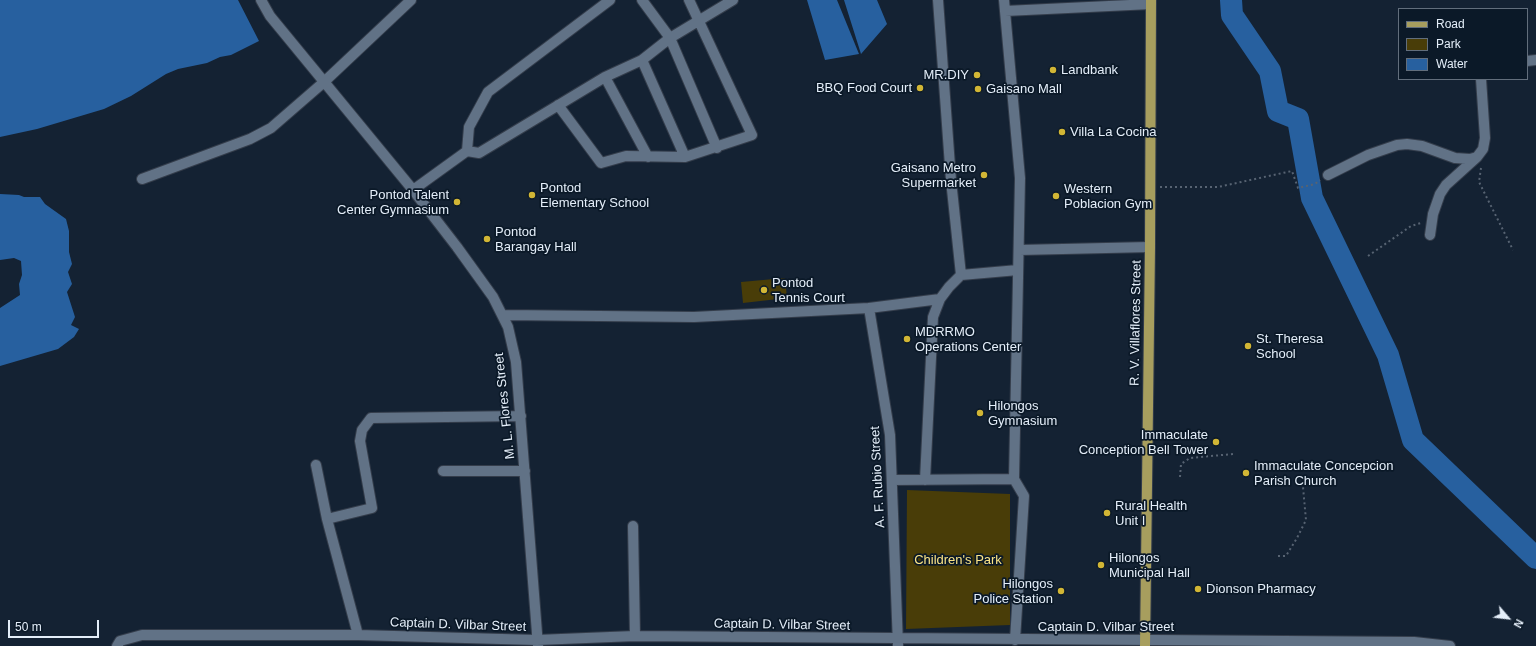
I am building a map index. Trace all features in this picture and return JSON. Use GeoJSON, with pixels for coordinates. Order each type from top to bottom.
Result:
{"type":"FeatureCollection","features":[{"type":"Feature","properties":{"kind":"main road","name":"R. V. Villaflores Street"},"geometry":{"type":"LineString","coordinates":[[1145,643],[1150,247],[1151,2]]}},
{"type":"Feature","properties":{"kind":"street","name":"M. L. Flores Street"},"geometry":{"type":"LineString","coordinates":[[261,0],[270,16],[413,190],[484,285],[503,315],[508,326],[516,362],[538,643]]}},
{"type":"Feature","properties":{"kind":"street"},"geometry":{"type":"LineString","coordinates":[[142,180],[250,139],[271,128],[324,82],[411,0]]}},
{"type":"Feature","properties":{"kind":"street"},"geometry":{"type":"LineString","coordinates":[[467,151],[469,127],[488,92],[610,0]]}},
{"type":"Feature","properties":{"kind":"street"},"geometry":{"type":"LineString","coordinates":[[642,0],[670,38],[717,148]]}},
{"type":"Feature","properties":{"kind":"street"},"geometry":{"type":"LineString","coordinates":[[558,105],[601,163],[626,156],[685,158],[752,135],[689,0]]}},
{"type":"Feature","properties":{"kind":"street"},"geometry":{"type":"LineString","coordinates":[[413,190],[467,151],[479,153],[604,77],[642,60],[670,38],[733,0]]}},
{"type":"Feature","properties":{"kind":"street"},"geometry":{"type":"LineString","coordinates":[[938,0],[951,180],[961,275]]}},
{"type":"Feature","properties":{"kind":"street"},"geometry":{"type":"LineString","coordinates":[[1004,0],[1020,178],[1014,479],[1024,496],[1016,640]]}},
{"type":"Feature","properties":{"kind":"street"},"geometry":{"type":"LineString","coordinates":[[1005,11],[1151,2]]}},
{"type":"Feature","properties":{"kind":"street"},"geometry":{"type":"LineString","coordinates":[[642,60],[685,158]]}},
{"type":"Feature","properties":{"kind":"street"},"geometry":{"type":"LineString","coordinates":[[604,77],[648,157]]}},
{"type":"Feature","properties":{"kind":"street"},"geometry":{"type":"LineString","coordinates":[[1430,234],[1432,219],[1437,202],[1446,185],[1477,157],[1483,148],[1484,138],[1481,80]]}},
{"type":"Feature","properties":{"kind":"street"},"geometry":{"type":"LineString","coordinates":[[1328,175],[1368,155],[1397,145],[1407,144],[1422,146],[1455,158],[1470,159],[1477,157]]}},
{"type":"Feature","properties":{"kind":"street"},"geometry":{"type":"LineString","coordinates":[[1019,250],[1150,247]]}},
{"type":"Feature","properties":{"kind":"street"},"geometry":{"type":"LineString","coordinates":[[925,480],[933,317],[940,299],[949,286],[961,275],[1018,270]]}},
{"type":"Feature","properties":{"kind":"street"},"geometry":{"type":"LineString","coordinates":[[503,315],[694,317],[869,308],[940,299]]}},
{"type":"Feature","properties":{"kind":"street","name":"A. F. Rubio Street"},"geometry":{"type":"LineString","coordinates":[[869,308],[890,435],[898,643]]}},
{"type":"Feature","properties":{"kind":"street"},"geometry":{"type":"LineString","coordinates":[[327,518],[372,508],[360,441],[362,430],[370,418],[521,416]]}},
{"type":"Feature","properties":{"kind":"street"},"geometry":{"type":"LineString","coordinates":[[316,465],[327,518],[358,635]]}},
{"type":"Feature","properties":{"kind":"street"},"geometry":{"type":"LineString","coordinates":[[443,471],[525,471]]}},
{"type":"Feature","properties":{"kind":"street"},"geometry":{"type":"LineString","coordinates":[[892,480],[1014,479]]}},
{"type":"Feature","properties":{"kind":"street"},"geometry":{"type":"LineString","coordinates":[[633,526],[636,636]]}},
{"type":"Feature","properties":{"kind":"street","name":"Captain D. Vilbar Street"},"geometry":{"type":"LineString","coordinates":[[117,646],[120,641],[142,635],[358,635],[538,643],[636,636],[708,642],[898,643],[982,639],[1145,643],[1414,642],[1450,646]]}},
{"type":"Feature","properties":{"kind":"path"},"geometry":{"type":"LineString","coordinates":[[1477,157],[1481,166],[1479,182],[1513,250]]}},
{"type":"Feature","properties":{"kind":"path"},"geometry":{"type":"LineString","coordinates":[[1150,187],[1218,187],[1292,171],[1298,188],[1315,184]]}},
{"type":"Feature","properties":{"kind":"path"},"geometry":{"type":"LineString","coordinates":[[1368,256],[1411,226],[1432,219]]}},
{"type":"Feature","properties":{"kind":"path"},"geometry":{"type":"LineString","coordinates":[[1180,477],[1181,464],[1190,458],[1233,454]]}},
{"type":"Feature","properties":{"kind":"path"},"geometry":{"type":"LineString","coordinates":[[1278,556],[1286,556],[1306,520],[1303,487]]}},
{"type":"Feature","properties":{"kind":"green space","name":"Pontod Tennis Court"},"geometry":{"type":"Polygon","coordinates":[[[785,278],[787,298],[743,303],[741,282],[785,278]]]}},
{"type":"Feature","properties":{"kind":"green space","name":"Children's Park"},"geometry":{"type":"Polygon","coordinates":[[[907,490],[1010,494],[1010,625],[906,629],[907,490]]]}},
{"type":"Feature","properties":{"kind":"water"},"geometry":{"type":"Polygon","coordinates":[[[0,0],[238,0],[259,41],[231,55],[220,57],[207,63],[178,69],[166,74],[131,96],[104,109],[37,129],[0,137],[0,0]]]}},
{"type":"Feature","properties":{"kind":"water"},"geometry":{"type":"Polygon","coordinates":[[[807,0],[837,0],[859,54],[825,60],[807,0]]]}},
{"type":"Feature","properties":{"kind":"water"},"geometry":{"type":"Polygon","coordinates":[[[844,0],[877,0],[887,24],[861,54],[844,0]]]}},
{"type":"Feature","properties":{"kind":"water"},"geometry":{"type":"Polygon","coordinates":[[[0,194],[40,197],[45,204],[66,219],[69,231],[69,252],[72,264],[68,272],[72,284],[67,292],[75,317],[71,325],[79,329],[74,337],[58,349],[0,366],[0,308],[20,295],[19,284],[22,275],[21,261],[14,258],[0,260],[0,194]]]}},
{"type":"Feature","properties":{"kind":"waterway"},"geometry":{"type":"LineString","coordinates":[[1231,0],[1232,15],[1270,71],[1278,111],[1298,119],[1312,198],[1388,355],[1413,440],[1536,558]]}},
{"type":"Feature","properties":{"kind":"place","name":"Landbank"},"geometry":{"type":"Point","coordinates":[1053,70]}},
{"type":"Feature","properties":{"kind":"place","name":"MR.DIY"},"geometry":{"type":"Point","coordinates":[977,75]}},
{"type":"Feature","properties":{"kind":"place","name":"BBQ Food Court"},"geometry":{"type":"Point","coordinates":[920,88]}},
{"type":"Feature","properties":{"kind":"place","name":"Gaisano Mall"},"geometry":{"type":"Point","coordinates":[978,89]}},
{"type":"Feature","properties":{"kind":"place","name":"Villa La Cocina"},"geometry":{"type":"Point","coordinates":[1062,132]}},
{"type":"Feature","properties":{"kind":"place","name":"Gaisano Metro Supermarket"},"geometry":{"type":"Point","coordinates":[984,175]}},
{"type":"Feature","properties":{"kind":"place","name":"Pontod Elementary School"},"geometry":{"type":"Point","coordinates":[532,195]}},
{"type":"Feature","properties":{"kind":"place","name":"Western Poblacion Gym"},"geometry":{"type":"Point","coordinates":[1056,196]}},
{"type":"Feature","properties":{"kind":"place","name":"Pontod Talent Center Gymnasium"},"geometry":{"type":"Point","coordinates":[457,202]}},
{"type":"Feature","properties":{"kind":"place","name":"Pontod Barangay Hall"},"geometry":{"type":"Point","coordinates":[487,239]}},
{"type":"Feature","properties":{"kind":"place","name":"Pontod Tennis Court"},"geometry":{"type":"Point","coordinates":[764,290]}},
{"type":"Feature","properties":{"kind":"place","name":"MDRRMO Operations Center"},"geometry":{"type":"Point","coordinates":[907,339]}},
{"type":"Feature","properties":{"kind":"place","name":"St. Theresa School"},"geometry":{"type":"Point","coordinates":[1248,346]}},
{"type":"Feature","properties":{"kind":"place","name":"Hilongos Gymnasium"},"geometry":{"type":"Point","coordinates":[980,413]}},
{"type":"Feature","properties":{"kind":"place","name":"Immaculate Conception Bell Tower"},"geometry":{"type":"Point","coordinates":[1216,442]}},
{"type":"Feature","properties":{"kind":"place","name":"Immaculate Concepcion Parish Church"},"geometry":{"type":"Point","coordinates":[1246,473]}},
{"type":"Feature","properties":{"kind":"place","name":"Rural Health Unit I"},"geometry":{"type":"Point","coordinates":[1107,513]}},
{"type":"Feature","properties":{"kind":"place","name":"Hilongos Municipal Hall"},"geometry":{"type":"Point","coordinates":[1101,565]}},
{"type":"Feature","properties":{"kind":"place","name":"Dionson Pharmacy"},"geometry":{"type":"Point","coordinates":[1198,589]}},
{"type":"Feature","properties":{"kind":"place","name":"Hilongos Police Station"},"geometry":{"type":"Point","coordinates":[1061,591]}}]}
